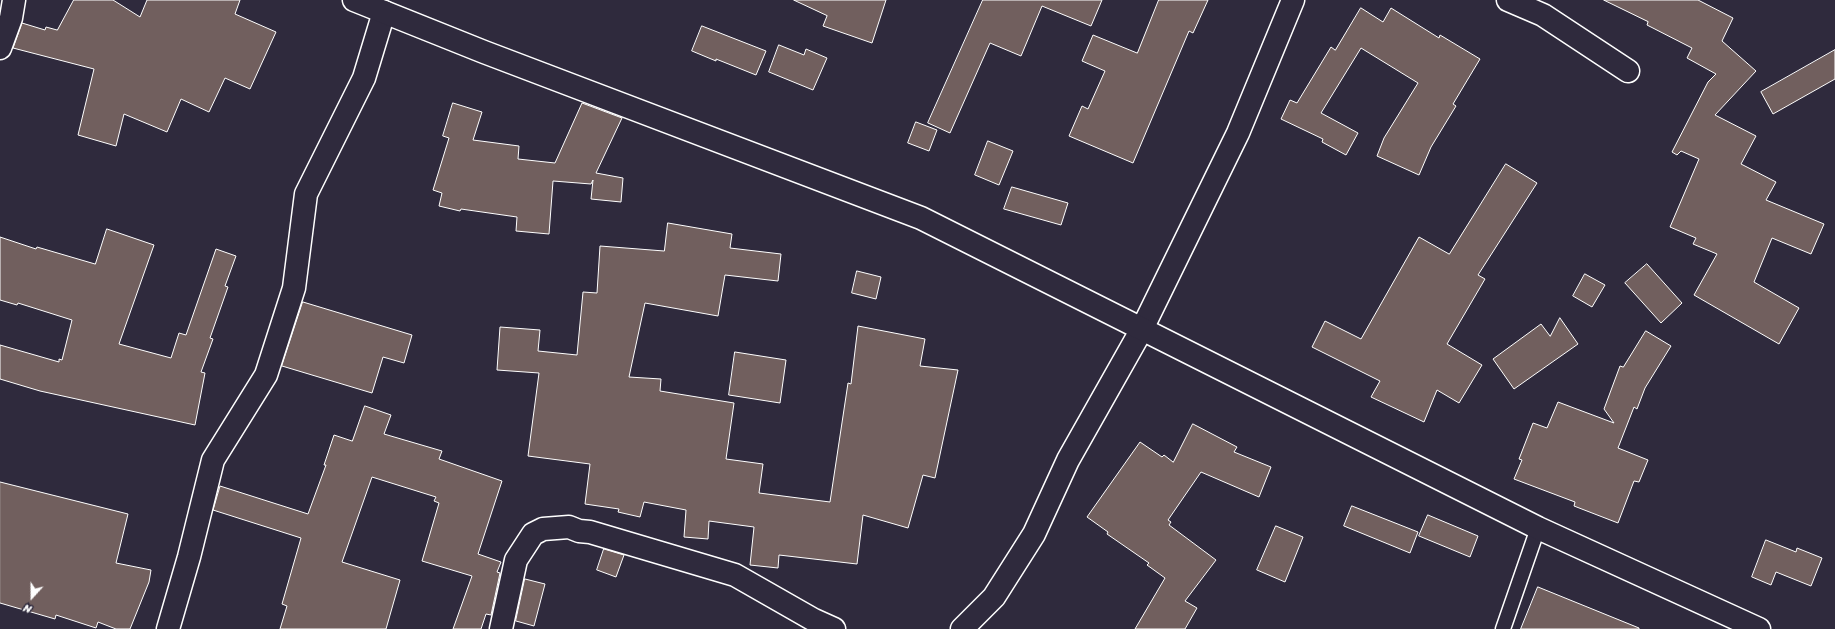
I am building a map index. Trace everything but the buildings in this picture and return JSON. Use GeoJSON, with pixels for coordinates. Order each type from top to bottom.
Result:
{"type":"FeatureCollection","features":[{"type":"Feature","properties":{"kind":"street"},"geometry":{"type":"LineString","coordinates":[[0,48],[11,18],[14,0]]}},
{"type":"Feature","properties":{"kind":"street"},"geometry":{"type":"LineString","coordinates":[[356,0],[484,52],[920,218],[1538,528],[1759,629]]}},
{"type":"Feature","properties":{"kind":"street"},"geometry":{"type":"LineString","coordinates":[[962,629],[994,598],[1034,534],[1068,460],[1142,329],[1238,133],[1293,0]]}},
{"type":"Feature","properties":{"kind":"street"},"geometry":{"type":"LineString","coordinates":[[1508,0],[1543,15],[1628,70]]}},
{"type":"Feature","properties":{"kind":"street"},"geometry":{"type":"LineString","coordinates":[[168,629],[189,557],[213,460],[266,375],[294,288],[306,194],[364,78],[384,12]]}},
{"type":"Feature","properties":{"kind":"street"},"geometry":{"type":"LineString","coordinates":[[501,629],[516,560],[532,534],[543,529],[569,528],[590,532],[735,575],[814,620],[834,629]]}},
{"type":"Feature","properties":{"kind":"lane"},"geometry":{"type":"LineString","coordinates":[[1503,629],[1538,528]]}}]}
